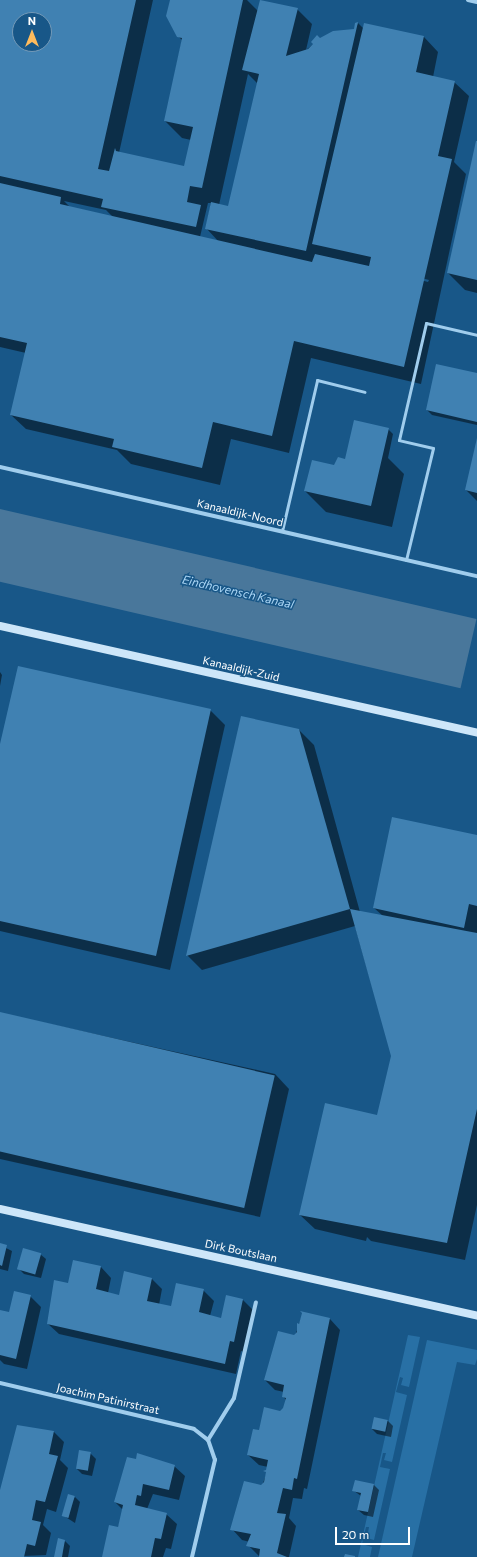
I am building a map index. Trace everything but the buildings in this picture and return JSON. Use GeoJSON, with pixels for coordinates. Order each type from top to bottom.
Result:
{"type":"FeatureCollection","features":[{"type":"Feature","properties":{"kind":"street"},"geometry":{"type":"LineString","coordinates":[[468,0],[477,2]]}},
{"type":"Feature","properties":{"kind":"street","name":"Kanaaldijk-Noord"},"geometry":{"type":"LineString","coordinates":[[0,467],[477,576]]}},
{"type":"Feature","properties":{"kind":"street","name":"Kanaaldijk-Zuid"},"geometry":{"type":"LineString","coordinates":[[0,626],[477,734]]}},
{"type":"Feature","properties":{"kind":"street","name":"Dirk Boutslaan"},"geometry":{"type":"LineString","coordinates":[[0,1209],[477,1316]]}},
{"type":"Feature","properties":{"kind":"street"},"geometry":{"type":"LineString","coordinates":[[192,1557],[215,1460],[208,1440],[234,1398],[256,1302]]}},
{"type":"Feature","properties":{"kind":"street","name":"Joachim Patinirstraat"},"geometry":{"type":"LineString","coordinates":[[0,1383],[194,1429],[208,1440]]}},
{"type":"Feature","properties":{"kind":"lane"},"geometry":{"type":"LineString","coordinates":[[406,560],[433,448],[399,440],[426,323],[477,335]]}},
{"type":"Feature","properties":{"kind":"lane"},"geometry":{"type":"LineString","coordinates":[[282,532],[317,380],[365,392]]}},
{"type":"Feature","properties":{"kind":"shaded area"},"geometry":{"type":"Polygon","coordinates":[[[408,1335],[420,1337],[409,1387],[401,1385],[403,1378],[400,1377],[396,1392],[407,1395],[392,1462],[384,1460],[386,1453],[383,1453],[380,1467],[390,1469],[374,1540],[367,1538],[369,1527],[366,1527],[362,1544],[372,1547],[370,1557],[358,1557],[408,1335]]]}},
{"type":"Feature","properties":{"kind":"shaded area"},"geometry":{"type":"Polygon","coordinates":[[[427,1340],[477,1350],[477,1359],[475,1365],[457,1362],[412,1557],[378,1557],[427,1340]]]}},
{"type":"Feature","properties":{"kind":"water","name":"Eindhovensch Kanaal"},"geometry":{"type":"Polygon","coordinates":[[[0,509],[476,619],[460,688],[0,582],[0,509]]]}}]}
